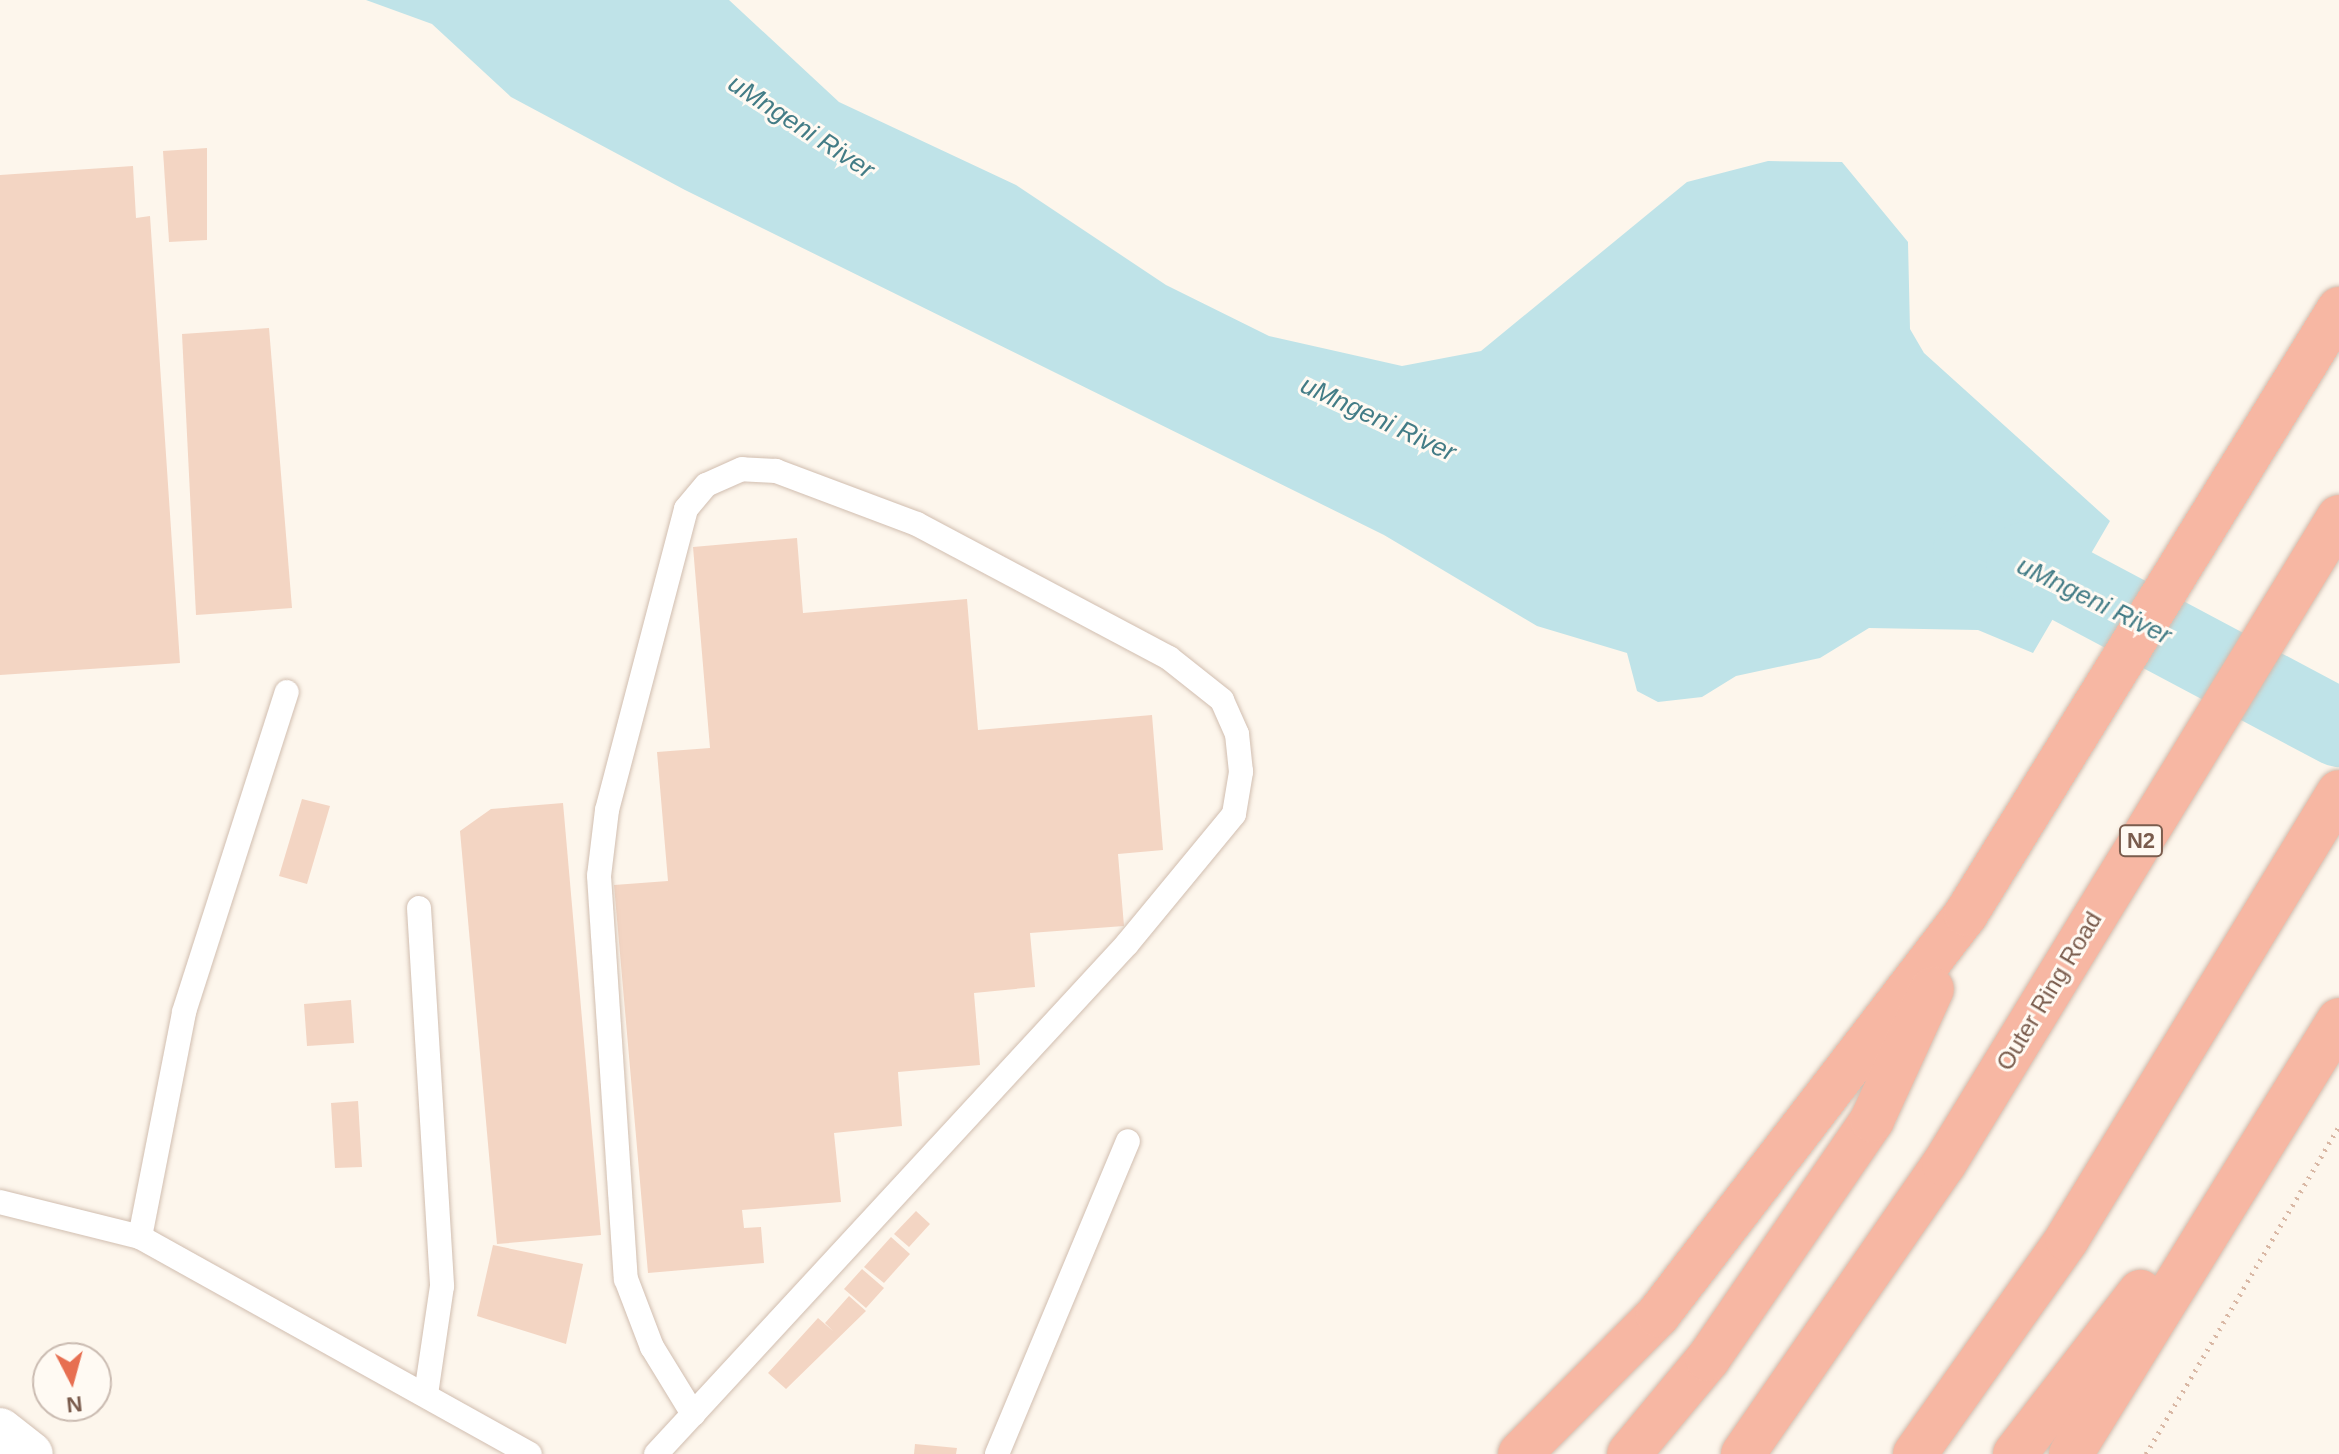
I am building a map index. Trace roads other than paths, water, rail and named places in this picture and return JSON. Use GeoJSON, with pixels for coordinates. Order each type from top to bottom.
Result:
{"type":"FeatureCollection","features":[{"type":"Feature","properties":{"kind":"highway"},"geometry":{"type":"LineString","coordinates":[[1520,1454],[1658,1315],[1966,914],[2339,309]]}},
{"type":"Feature","properties":{"kind":"highway","name":"Outer Ring Road"},"geometry":{"type":"LineString","coordinates":[[1743,1454],[1944,1164],[2339,517]]}},
{"type":"Feature","properties":{"kind":"highway"},"geometry":{"type":"LineString","coordinates":[[1915,1454],[2067,1239],[2339,792]]}},
{"type":"Feature","properties":{"kind":"highway"},"geometry":{"type":"LineString","coordinates":[[1629,1454],[1708,1359],[1872,1120],[1966,914]]}},
{"type":"Feature","properties":{"kind":"highway"},"geometry":{"type":"LineString","coordinates":[[2015,1454],[2154,1292],[2296,1091],[2339,1020]]}},
{"type":"Feature","properties":{"kind":"highway"},"geometry":{"type":"LineString","coordinates":[[2071,1454],[2154,1292]]}},
{"type":"Feature","properties":{"kind":"main road"},"geometry":{"type":"LineString","coordinates":[[0,1430],[31,1454]]}},
{"type":"Feature","properties":{"kind":"lane"},"geometry":{"type":"LineString","coordinates":[[656,1454],[693,1414],[1127,944],[1234,814],[1241,772],[1237,734],[1222,700],[1169,658],[917,524],[776,471],[742,469],[706,485],[686,509],[607,810],[599,876],[626,1279],[652,1347],[693,1414]]}},
{"type":"Feature","properties":{"kind":"lane"},"geometry":{"type":"LineString","coordinates":[[140,1237],[184,1012],[287,692]]}},
{"type":"Feature","properties":{"kind":"lane"},"geometry":{"type":"LineString","coordinates":[[419,908],[441,1195],[442,1286],[426,1395]]}},
{"type":"Feature","properties":{"kind":"lane"},"geometry":{"type":"LineString","coordinates":[[997,1454],[1128,1141]]}},
{"type":"Feature","properties":{"kind":"lane"},"geometry":{"type":"LineString","coordinates":[[0,1202],[140,1237],[530,1454]]}},
{"type":"Feature","properties":{"kind":"water"},"geometry":{"type":"Polygon","coordinates":[[[366,0],[729,0],[839,102],[1016,185],[1166,285],[1269,336],[1402,366],[1481,351],[1687,182],[1768,161],[1842,162],[1908,242],[1910,329],[1924,353],[2110,521],[2033,653],[1978,630],[1869,628],[1820,658],[1736,676],[1702,697],[1658,702],[1637,691],[1627,653],[1537,626],[1384,535],[685,190],[511,97],[432,24],[366,0]]]}},
{"type":"Feature","properties":{"kind":"waterway","name":"uMngeni River"},"geometry":{"type":"LineString","coordinates":[[1972,551],[2025,561],[2339,728]]}}]}
